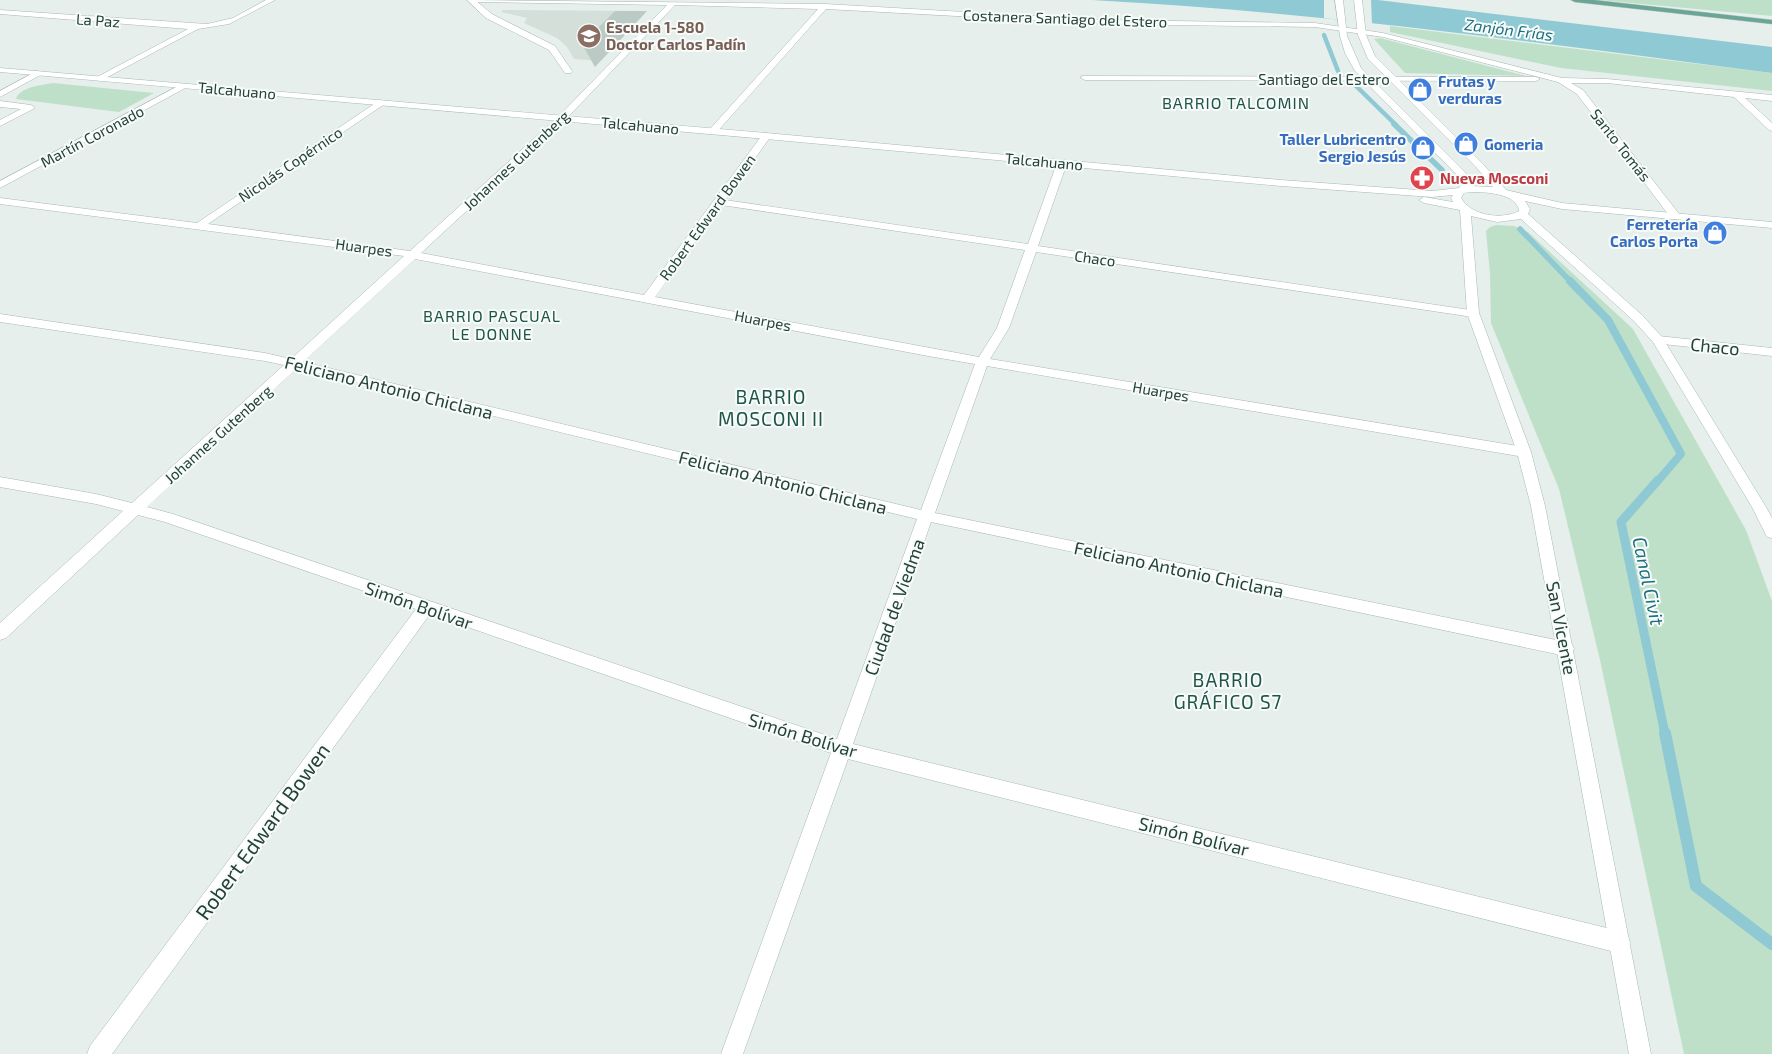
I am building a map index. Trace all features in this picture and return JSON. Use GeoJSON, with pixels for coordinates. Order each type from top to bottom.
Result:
{"type":"FeatureCollection","features":[{"type":"Feature","properties":{"kind":"main road"},"geometry":{"type":"LineString","coordinates":[[1575,0],[1772,22]]}},
{"type":"Feature","properties":{"kind":"street","name":"La Paz"},"geometry":{"type":"LineString","coordinates":[[0,12],[210,28],[227,24],[271,0]]}},
{"type":"Feature","properties":{"kind":"street"},"geometry":{"type":"LineString","coordinates":[[472,0],[489,16],[552,48],[568,71]]}},
{"type":"Feature","properties":{"kind":"street","name":"Costanera Santiago del Estero"},"geometry":{"type":"LineString","coordinates":[[472,0],[825,6],[1104,22],[1340,24],[1360,26],[1561,80]]}},
{"type":"Feature","properties":{"kind":"street"},"geometry":{"type":"LineString","coordinates":[[1340,0],[1340,24],[1351,58],[1366,79],[1462,174],[1468,182],[1462,191]]}},
{"type":"Feature","properties":{"kind":"street"},"geometry":{"type":"LineString","coordinates":[[1358,0],[1360,26],[1367,50],[1391,79],[1506,194],[1523,204],[1524,214]]}},
{"type":"Feature","properties":{"kind":"street","name":"Johannes Gutenberg"},"geometry":{"type":"LineString","coordinates":[[0,633],[562,118],[672,4]]}},
{"type":"Feature","properties":{"kind":"street"},"geometry":{"type":"LineString","coordinates":[[713,131],[825,6]]}},
{"type":"Feature","properties":{"kind":"street"},"geometry":{"type":"LineString","coordinates":[[100,78],[196,27]]}},
{"type":"Feature","properties":{"kind":"street","name":"Talcahuano"},"geometry":{"type":"LineString","coordinates":[[0,70],[713,131],[1281,183],[1424,193],[1481,188],[1506,194]]}},
{"type":"Feature","properties":{"kind":"street"},"geometry":{"type":"LineString","coordinates":[[0,94],[40,73]]}},
{"type":"Feature","properties":{"kind":"street","name":"Santiago del Estero"},"geometry":{"type":"LineString","coordinates":[[1085,78],[1607,80],[1772,98]]}},
{"type":"Feature","properties":{"kind":"street","name":"Santo Tomás"},"geometry":{"type":"LineString","coordinates":[[1561,80],[1580,92],[1676,216]]}},
{"type":"Feature","properties":{"kind":"street","name":"Martín Coronado"},"geometry":{"type":"LineString","coordinates":[[0,185],[185,86]]}},
{"type":"Feature","properties":{"kind":"street"},"geometry":{"type":"LineString","coordinates":[[1735,93],[1772,128]]}},
{"type":"Feature","properties":{"kind":"street","name":"Nicolás Copérnico"},"geometry":{"type":"LineString","coordinates":[[200,226],[380,103]]}},
{"type":"Feature","properties":{"kind":"street"},"geometry":{"type":"LineString","coordinates":[[0,104],[31,108],[0,123]]}},
{"type":"Feature","properties":{"kind":"street","name":"Robert Edward Bowen"},"geometry":{"type":"LineString","coordinates":[[648,298],[766,136]]}},
{"type":"Feature","properties":{"kind":"street","name":"Ciudad de Viedma"},"geometry":{"type":"LineString","coordinates":[[732,1054],[982,361],[1003,328],[1033,249],[1062,163]]}},
{"type":"Feature","properties":{"kind":"street","name":"Talcahuano"},"geometry":{"type":"LineString","coordinates":[[1281,183],[1463,207],[1485,217],[1497,219],[1517,218],[1524,214]]}},
{"type":"Feature","properties":{"kind":"street","name":"San Vicente"},"geometry":{"type":"LineString","coordinates":[[1462,191],[1456,198],[1463,207],[1473,314],[1524,452],[1538,506],[1640,1054]]}},
{"type":"Feature","properties":{"kind":"street"},"geometry":{"type":"LineString","coordinates":[[1506,194],[1562,206],[1772,225]]}},
{"type":"Feature","properties":{"kind":"street","name":"Huarpes"},"geometry":{"type":"LineString","coordinates":[[0,201],[413,255],[982,361],[1524,452]]}},
{"type":"Feature","properties":{"kind":"street","name":"Chaco"},"geometry":{"type":"LineString","coordinates":[[718,202],[1473,314]]}},
{"type":"Feature","properties":{"kind":"street"},"geometry":{"type":"LineString","coordinates":[[1524,214],[1562,206]]}},
{"type":"Feature","properties":{"kind":"street"},"geometry":{"type":"LineString","coordinates":[[1524,214],[1638,318],[1658,340],[1759,507],[1772,533]]}},
{"type":"Feature","properties":{"kind":"street","name":"Feliciano Antonio Chiclana"},"geometry":{"type":"LineString","coordinates":[[0,318],[265,357],[926,516],[1566,649]]}},
{"type":"Feature","properties":{"kind":"street","name":"Chaco"},"geometry":{"type":"LineString","coordinates":[[1658,340],[1772,352]]}},
{"type":"Feature","properties":{"kind":"street","name":"Simón Bolívar"},"geometry":{"type":"LineString","coordinates":[[0,482],[136,508],[842,749],[1619,942]]}},
{"type":"Feature","properties":{"kind":"street","name":"Robert Edward Bowen"},"geometry":{"type":"LineString","coordinates":[[98,1054],[426,608]]}},
{"type":"Feature","properties":{"kind":"shaded area","name":"Escuela 1-580 Doctor Carlos Padín"},"geometry":{"type":"Polygon","coordinates":[[[503,10],[641,11],[645,13],[601,61],[574,59],[567,47],[557,38],[524,23],[527,18],[501,12],[503,10]]]}},
{"type":"Feature","properties":{"kind":"green space"},"geometry":{"type":"Polygon","coordinates":[[[1599,0],[1772,0],[1772,16],[1599,0]]]}},
{"type":"Feature","properties":{"kind":"green space"},"geometry":{"type":"Polygon","coordinates":[[[1390,26],[1772,73],[1772,91],[1561,68],[1390,32],[1390,26]]]}},
{"type":"Feature","properties":{"kind":"green space"},"geometry":{"type":"Polygon","coordinates":[[[1380,38],[1526,76],[1405,73],[1374,39],[1380,38]]]}},
{"type":"Feature","properties":{"kind":"green space"},"geometry":{"type":"Polygon","coordinates":[[[53,83],[154,93],[119,112],[16,99],[26,89],[53,83]]]}},
{"type":"Feature","properties":{"kind":"green space"},"geometry":{"type":"Polygon","coordinates":[[[1496,225],[1514,226],[1528,232],[1633,329],[1746,530],[1772,601],[1772,1054],[1684,1054],[1600,660],[1559,489],[1491,323],[1490,274],[1486,231],[1496,225]]]}},
{"type":"Feature","properties":{"kind":"water","name":"Zanjón Frías"},"geometry":{"type":"Polygon","coordinates":[[[1092,0],[1378,0],[1772,47],[1772,73],[1433,30],[1263,12],[1092,0]]]}},
{"type":"Feature","properties":{"kind":"pier"},"geometry":{"type":"Polygon","coordinates":[[[1324,0],[1371,0],[1372,24],[1324,18],[1324,0]]]}},
{"type":"Feature","properties":{"kind":"building"},"geometry":{"type":"Polygon","coordinates":[[[615,11],[647,11],[595,67],[582,44],[615,11]]]}},
{"type":"Feature","properties":{"kind":"waterway","name":"Canal Civit"},"geometry":{"type":"LineString","coordinates":[[1324,35],[1338,71]]}},
{"type":"Feature","properties":{"kind":"waterway","name":"Canal Civit"},"geometry":{"type":"LineString","coordinates":[[1355,85],[1396,125]]}},
{"type":"Feature","properties":{"kind":"waterway","name":"Canal Civit"},"geometry":{"type":"LineString","coordinates":[[1394,124],[1442,170]]}},
{"type":"Feature","properties":{"kind":"waterway","name":"Canal Civit"},"geometry":{"type":"LineString","coordinates":[[1520,229],[1571,282]]}},
{"type":"Feature","properties":{"kind":"waterway","name":"Canal Civit"},"geometry":{"type":"LineString","coordinates":[[1570,281],[1608,320],[1681,454],[1657,482]]}},
{"type":"Feature","properties":{"kind":"waterway","name":"Canal Civit"},"geometry":{"type":"LineString","coordinates":[[1658,480],[1621,522],[1665,734]]}},
{"type":"Feature","properties":{"kind":"waterway","name":"Canal Civit"},"geometry":{"type":"LineString","coordinates":[[1665,733],[1696,886],[1772,944]]}},
{"type":"Feature","properties":{"kind":"place","name":"Escuela 1-580 Doctor Carlos Padín"},"geometry":{"type":"Point","coordinates":[589,36]}},
{"type":"Feature","properties":{"kind":"place","name":"Frutas y verduras"},"geometry":{"type":"Point","coordinates":[1420,90]}},
{"type":"Feature","properties":{"kind":"place","name":"Gomeria"},"geometry":{"type":"Point","coordinates":[1466,144]}},
{"type":"Feature","properties":{"kind":"place","name":"Taller Lubricentro Sergio Jesús"},"geometry":{"type":"Point","coordinates":[1423,148]}},
{"type":"Feature","properties":{"kind":"place","name":"Nueva Mosconi"},"geometry":{"type":"Point","coordinates":[1422,178]}},
{"type":"Feature","properties":{"kind":"place","name":"Ferretería Carlos Porta"},"geometry":{"type":"Point","coordinates":[1715,233]}},
{"type":"Feature","properties":{"kind":"district","name":"BARRIO TALCOMIN"},"geometry":{"type":"Point","coordinates":[1236,102]}},
{"type":"Feature","properties":{"kind":"district","name":"BARRIO PASCUAL LE DONNE"},"geometry":{"type":"Point","coordinates":[492,324]}},
{"type":"Feature","properties":{"kind":"district","name":"BARRIO MOSCONI II"},"geometry":{"type":"Point","coordinates":[771,407]}},
{"type":"Feature","properties":{"kind":"district","name":"BARRIO GRÁFICO S7"},"geometry":{"type":"Point","coordinates":[1228,690]}}]}
